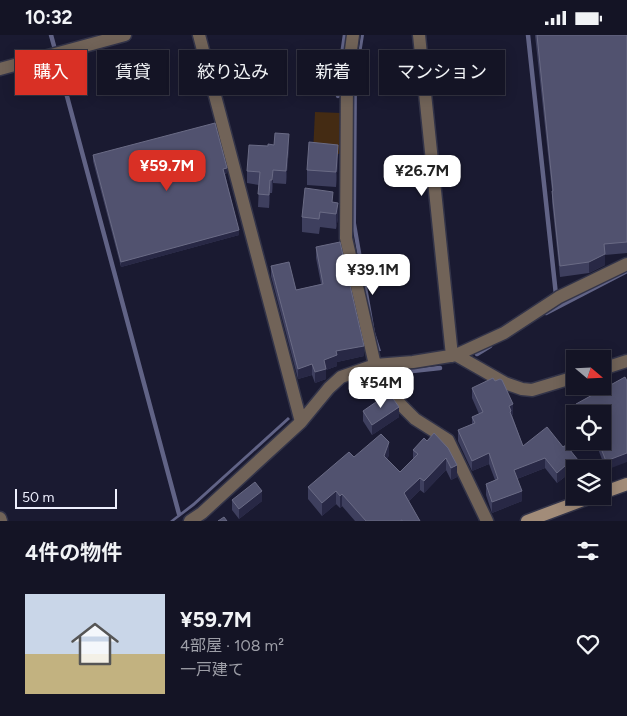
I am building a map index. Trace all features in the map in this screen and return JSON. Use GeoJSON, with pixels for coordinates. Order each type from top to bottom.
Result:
{"type":"FeatureCollection","features":[{"type":"Feature","properties":{"kind":"street"},"geometry":{"type":"LineString","coordinates":[[0,69],[125,35]]}},
{"type":"Feature","properties":{"kind":"street"},"geometry":{"type":"LineString","coordinates":[[199,35],[301,422]]}},
{"type":"Feature","properties":{"kind":"street"},"geometry":{"type":"LineString","coordinates":[[353,35],[347,80],[346,238],[374,365],[392,395],[404,408],[415,419],[448,440],[487,521]]}},
{"type":"Feature","properties":{"kind":"street"},"geometry":{"type":"LineString","coordinates":[[419,35],[454,356]]}},
{"type":"Feature","properties":{"kind":"street"},"geometry":{"type":"LineString","coordinates":[[190,521],[202,513],[301,422],[329,388],[341,377],[374,365],[454,356],[504,333],[559,297],[627,264]]}},
{"type":"Feature","properties":{"kind":"street"},"geometry":{"type":"LineString","coordinates":[[454,356],[490,376],[522,389],[532,391],[566,380]]}},
{"type":"Feature","properties":{"kind":"street"},"geometry":{"type":"LineString","coordinates":[[611,366],[627,361]]}},
{"type":"Feature","properties":{"kind":"street"},"geometry":{"type":"LineString","coordinates":[[611,490],[627,484]]}},
{"type":"Feature","properties":{"kind":"street"},"geometry":{"type":"LineString","coordinates":[[527,521],[570,505]]}},
{"type":"Feature","properties":{"kind":"shaded area"},"geometry":{"type":"Polygon","coordinates":[[[315,112],[341,113],[342,154],[313,153],[315,112]]]}},
{"type":"Feature","properties":{"kind":"water"},"geometry":{"type":"Polygon","coordinates":[[[361,35],[364,35],[362,50],[359,50],[361,35]]]}},
{"type":"Feature","properties":{"kind":"water"},"geometry":{"type":"Polygon","coordinates":[[[354,95],[357,95],[356,223],[375,332],[381,351],[379,351],[372,334],[352,225],[354,95]]]}},
{"type":"Feature","properties":{"kind":"water"},"geometry":{"type":"Polygon","coordinates":[[[288,417],[290,419],[194,506],[174,521],[170,521],[193,503],[288,417]]]}},
{"type":"Feature","properties":{"kind":"building"},"geometry":{"type":"Polygon","coordinates":[[[537,35],[627,35],[627,242],[604,244],[605,254],[589,262],[560,266],[537,35]]]}},
{"type":"Feature","properties":{"kind":"building"},"geometry":{"type":"Polygon","coordinates":[[[215,123],[227,168],[223,169],[239,230],[121,262],[93,155],[215,123]]]}},
{"type":"Feature","properties":{"kind":"building"},"geometry":{"type":"Polygon","coordinates":[[[275,133],[289,134],[286,171],[273,170],[269,195],[258,194],[260,172],[247,171],[249,145],[274,145],[275,133]]]}},
{"type":"Feature","properties":{"kind":"building"},"geometry":{"type":"Polygon","coordinates":[[[309,142],[338,145],[336,172],[307,170],[309,142]]]}},
{"type":"Feature","properties":{"kind":"building"},"geometry":{"type":"Polygon","coordinates":[[[305,188],[333,192],[332,202],[338,203],[336,214],[320,212],[319,219],[302,217],[305,188]]]}},
{"type":"Feature","properties":{"kind":"building"},"geometry":{"type":"Polygon","coordinates":[[[340,242],[364,346],[336,351],[337,355],[324,360],[326,369],[315,372],[312,364],[298,369],[271,266],[289,262],[296,290],[323,284],[316,247],[340,242]]]}},
{"type":"Feature","properties":{"kind":"building"},"geometry":{"type":"Polygon","coordinates":[[[625,377],[627,381],[627,453],[606,460],[602,450],[611,450],[611,405],[576,404],[592,395],[611,395],[611,385],[625,377]]]}},
{"type":"Feature","properties":{"kind":"building"},"geometry":{"type":"Polygon","coordinates":[[[493,378],[495,381],[502,380],[513,404],[509,406],[510,412],[523,446],[547,427],[563,447],[566,445],[566,450],[570,450],[578,460],[566,460],[566,465],[557,473],[545,458],[514,470],[522,491],[492,502],[486,484],[498,479],[489,453],[472,461],[458,430],[475,423],[472,417],[483,412],[472,388],[493,378]]]}},
{"type":"Feature","properties":{"kind":"building"},"geometry":{"type":"Polygon","coordinates":[[[389,393],[399,407],[372,425],[363,411],[389,393]]]}},
{"type":"Feature","properties":{"kind":"building"},"geometry":{"type":"Polygon","coordinates":[[[434,433],[448,448],[457,465],[451,468],[446,458],[424,481],[420,478],[404,493],[420,521],[366,521],[342,494],[340,496],[336,491],[322,503],[308,487],[349,452],[354,457],[381,434],[389,442],[384,456],[400,472],[418,454],[413,450],[424,438],[427,441],[434,433]]]}},
{"type":"Feature","properties":{"kind":"building"},"geometry":{"type":"Polygon","coordinates":[[[255,482],[262,491],[239,509],[232,500],[255,482]]]}},
{"type":"Feature","properties":{"kind":"building"},"geometry":{"type":"Polygon","coordinates":[[[224,517],[227,521],[218,521],[224,517]]]}},
{"type":"Feature","properties":{"kind":"waterway"},"geometry":{"type":"LineString","coordinates":[[51,35],[54,46]]}},
{"type":"Feature","properties":{"kind":"waterway"},"geometry":{"type":"LineString","coordinates":[[338,96],[345,35]]}},
{"type":"Feature","properties":{"kind":"waterway"},"geometry":{"type":"LineString","coordinates":[[528,35],[556,295]]}},
{"type":"Feature","properties":{"kind":"waterway"},"geometry":{"type":"LineString","coordinates":[[67,95],[179,514]]}},
{"type":"Feature","properties":{"kind":"waterway"},"geometry":{"type":"LineString","coordinates":[[546,313],[625,272]]}},
{"type":"Feature","properties":{"kind":"waterway"},"geometry":{"type":"LineString","coordinates":[[477,354],[490,346]]}},
{"type":"Feature","properties":{"kind":"waterway"},"geometry":{"type":"LineString","coordinates":[[394,373],[440,368]]}}]}
